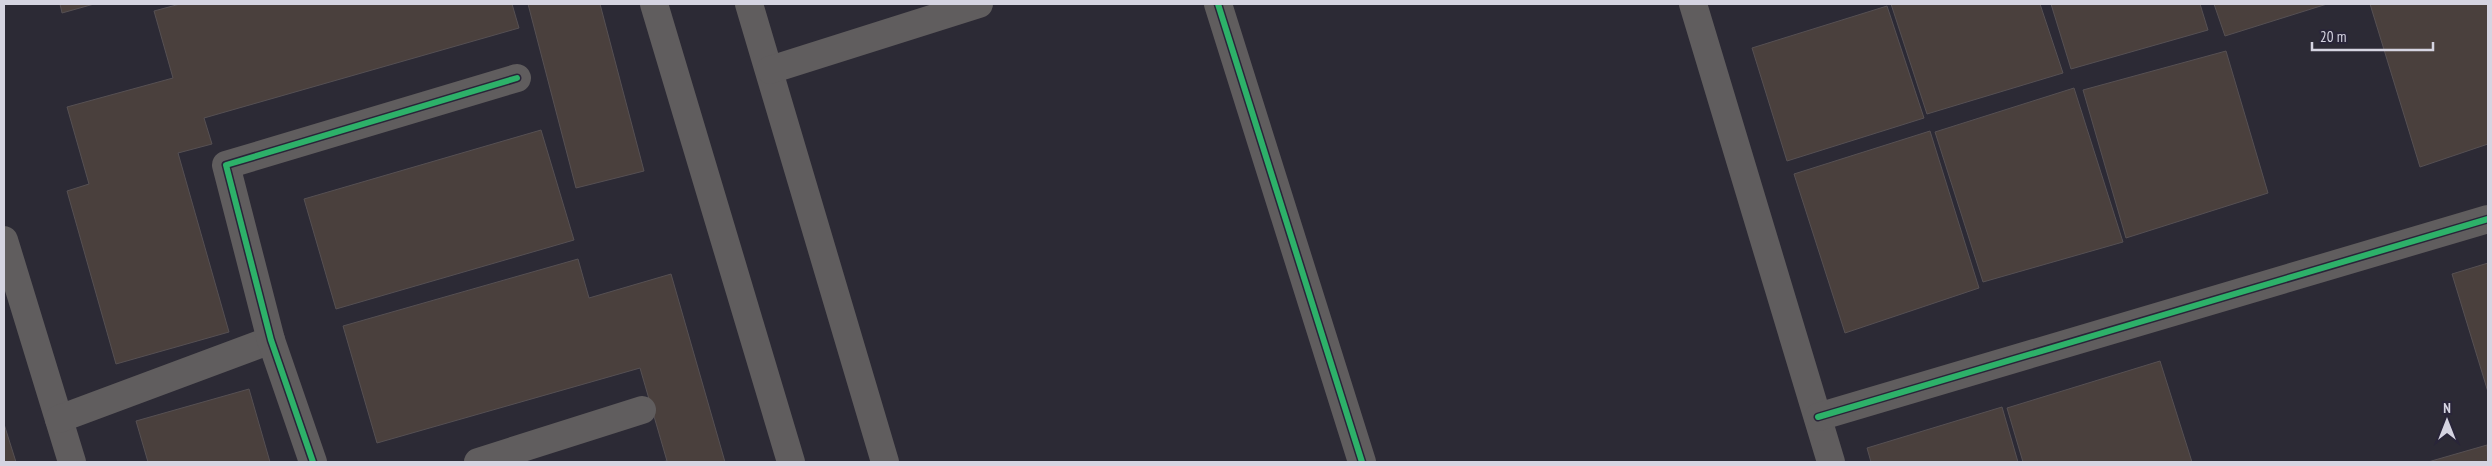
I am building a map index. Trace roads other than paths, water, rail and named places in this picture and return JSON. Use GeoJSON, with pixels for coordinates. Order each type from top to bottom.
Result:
{"type":"FeatureCollection","features":[{"type":"Feature","properties":{"kind":"street"},"geometry":{"type":"LineString","coordinates":[[654,4],[792,462]]}},
{"type":"Feature","properties":{"kind":"street"},"geometry":{"type":"LineString","coordinates":[[749,4],[885,462]]}},
{"type":"Feature","properties":{"kind":"street"},"geometry":{"type":"LineString","coordinates":[[770,70],[980,4]]}},
{"type":"Feature","properties":{"kind":"street"},"geometry":{"type":"LineString","coordinates":[[1218,4],[1362,462]]}},
{"type":"Feature","properties":{"kind":"street"},"geometry":{"type":"LineString","coordinates":[[1693,4],[1831,462]]}},
{"type":"Feature","properties":{"kind":"street"},"geometry":{"type":"LineString","coordinates":[[313,462],[270,340],[226,165],[517,78]]}},
{"type":"Feature","properties":{"kind":"street"},"geometry":{"type":"LineString","coordinates":[[1818,417],[2488,219]]}},
{"type":"Feature","properties":{"kind":"street"},"geometry":{"type":"LineString","coordinates":[[6,255],[72,462]]}},
{"type":"Feature","properties":{"kind":"street"},"geometry":{"type":"LineString","coordinates":[[59,419],[270,340]]}},
{"type":"Feature","properties":{"kind":"street"},"geometry":{"type":"LineString","coordinates":[[478,462],[642,410]]}}]}
